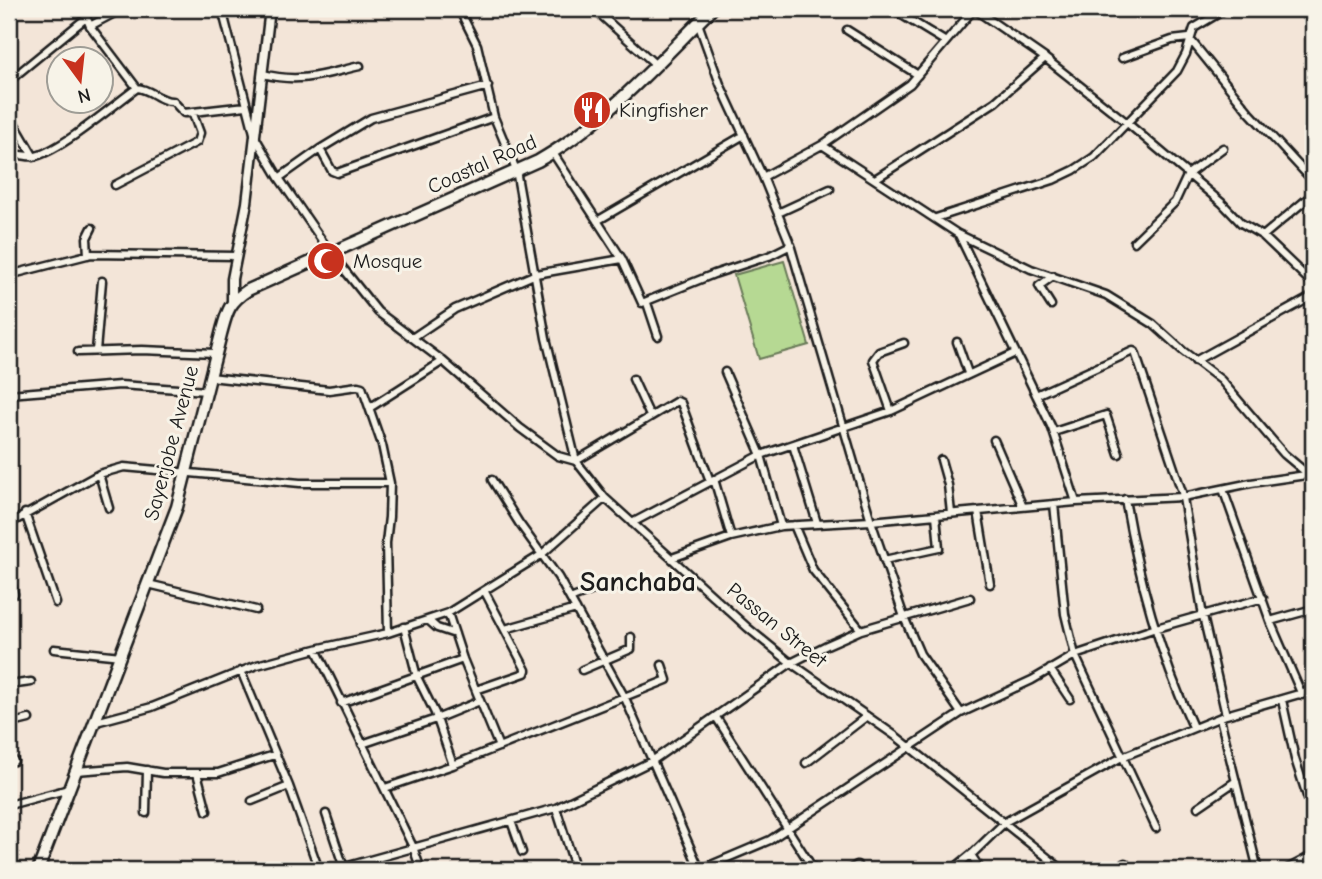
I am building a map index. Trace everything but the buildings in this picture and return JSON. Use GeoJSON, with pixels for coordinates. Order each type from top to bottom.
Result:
{"type":"FeatureCollection","features":[{"type":"Feature","properties":{"kind":"main road","name":"Coastal Road"},"geometry":{"type":"LineString","coordinates":[[232,302],[248,290],[553,153],[583,132],[712,9]]}},
{"type":"Feature","properties":{"kind":"main road","name":"Sayerjobe Avenue"},"geometry":{"type":"LineString","coordinates":[[38,869],[177,507],[215,353],[228,307],[232,302]]}},
{"type":"Feature","properties":{"kind":"street"},"geometry":{"type":"LineString","coordinates":[[9,15],[16,9]]}},
{"type":"Feature","properties":{"kind":"street"},"geometry":{"type":"LineString","coordinates":[[83,9],[90,26],[137,89]]}},
{"type":"Feature","properties":{"kind":"street"},"geometry":{"type":"LineString","coordinates":[[90,26],[122,9]]}},
{"type":"Feature","properties":{"kind":"street"},"geometry":{"type":"LineString","coordinates":[[222,9],[255,137],[279,178],[330,252],[378,312],[443,361],[487,402],[558,456],[576,461],[677,401],[681,404],[712,480],[731,537]]}},
{"type":"Feature","properties":{"kind":"street","name":"Sayerjobe Avenue"},"geometry":{"type":"LineString","coordinates":[[232,302],[270,9]]}},
{"type":"Feature","properties":{"kind":"street"},"geometry":{"type":"LineString","coordinates":[[459,9],[477,45],[494,117],[516,170],[546,338],[576,461]]}},
{"type":"Feature","properties":{"kind":"street"},"geometry":{"type":"LineString","coordinates":[[589,9],[602,16],[656,65]]}},
{"type":"Feature","properties":{"kind":"street"},"geometry":{"type":"LineString","coordinates":[[892,9],[946,42]]}},
{"type":"Feature","properties":{"kind":"street"},"geometry":{"type":"LineString","coordinates":[[763,177],[822,145],[910,84],[974,9],[1045,58],[1126,122],[1241,223],[1262,236],[1313,284]]}},
{"type":"Feature","properties":{"kind":"street"},"geometry":{"type":"LineString","coordinates":[[936,218],[1052,180],[1094,157],[1126,122],[1152,100],[1177,71],[1186,54],[1194,28],[1217,11],[1226,9]]}},
{"type":"Feature","properties":{"kind":"street"},"geometry":{"type":"LineString","coordinates":[[1302,9],[1313,25]]}},
{"type":"Feature","properties":{"kind":"street"},"geometry":{"type":"LineString","coordinates":[[9,81],[86,18]]}},
{"type":"Feature","properties":{"kind":"street"},"geometry":{"type":"LineString","coordinates":[[698,23],[720,84],[791,245],[871,521],[904,617],[920,654],[961,713]]}},
{"type":"Feature","properties":{"kind":"street"},"geometry":{"type":"LineString","coordinates":[[847,30],[918,75]]}},
{"type":"Feature","properties":{"kind":"street"},"geometry":{"type":"LineString","coordinates":[[1122,58],[1172,40],[1189,38]]}},
{"type":"Feature","properties":{"kind":"street"},"geometry":{"type":"LineString","coordinates":[[1189,38],[1249,112],[1313,181]]}},
{"type":"Feature","properties":{"kind":"street"},"geometry":{"type":"LineString","coordinates":[[875,179],[995,102],[1045,58]]}},
{"type":"Feature","properties":{"kind":"street"},"geometry":{"type":"LineString","coordinates":[[263,74],[285,80],[299,79],[360,66]]}},
{"type":"Feature","properties":{"kind":"street"},"geometry":{"type":"LineString","coordinates":[[279,178],[320,149],[372,118],[488,86]]}},
{"type":"Feature","properties":{"kind":"street"},"geometry":{"type":"LineString","coordinates":[[9,156],[13,154],[34,157],[64,141],[137,89],[146,90],[167,102],[173,101],[184,113],[246,106]]}},
{"type":"Feature","properties":{"kind":"street"},"geometry":{"type":"LineString","coordinates":[[9,114],[34,157]]}},
{"type":"Feature","properties":{"kind":"street"},"geometry":{"type":"LineString","coordinates":[[115,185],[197,142],[200,133],[193,114]]}},
{"type":"Feature","properties":{"kind":"street"},"geometry":{"type":"LineString","coordinates":[[320,149],[332,171],[337,173],[494,117]]}},
{"type":"Feature","properties":{"kind":"street"},"geometry":{"type":"LineString","coordinates":[[597,221],[744,135]]}},
{"type":"Feature","properties":{"kind":"street"},"geometry":{"type":"LineString","coordinates":[[822,145],[958,234],[1031,269],[1106,295],[1153,324],[1221,380],[1283,454],[1311,475]]}},
{"type":"Feature","properties":{"kind":"street"},"geometry":{"type":"LineString","coordinates":[[1134,242],[1175,202],[1188,174],[1223,148]]}},
{"type":"Feature","properties":{"kind":"street"},"geometry":{"type":"LineString","coordinates":[[553,153],[622,259],[641,302],[647,303],[791,245]]}},
{"type":"Feature","properties":{"kind":"street"},"geometry":{"type":"LineString","coordinates":[[778,213],[830,189]]}},
{"type":"Feature","properties":{"kind":"street"},"geometry":{"type":"LineString","coordinates":[[1262,236],[1313,194]]}},
{"type":"Feature","properties":{"kind":"street"},"geometry":{"type":"LineString","coordinates":[[88,255],[87,239],[92,228]]}},
{"type":"Feature","properties":{"kind":"street"},"geometry":{"type":"LineString","coordinates":[[958,234],[1054,432],[1076,502]]}},
{"type":"Feature","properties":{"kind":"street"},"geometry":{"type":"LineString","coordinates":[[9,275],[88,255],[237,256]]}},
{"type":"Feature","properties":{"kind":"street"},"geometry":{"type":"LineString","coordinates":[[412,338],[455,309],[536,274],[622,259]]}},
{"type":"Feature","properties":{"kind":"street"},"geometry":{"type":"LineString","coordinates":[[1051,305],[1039,286],[1053,276]]}},
{"type":"Feature","properties":{"kind":"street"},"geometry":{"type":"LineString","coordinates":[[96,351],[102,281]]}},
{"type":"Feature","properties":{"kind":"street"},"geometry":{"type":"LineString","coordinates":[[1195,361],[1313,296]]}},
{"type":"Feature","properties":{"kind":"street"},"geometry":{"type":"LineString","coordinates":[[647,303],[658,336]]}},
{"type":"Feature","properties":{"kind":"street"},"geometry":{"type":"LineString","coordinates":[[957,342],[968,373]]}},
{"type":"Feature","properties":{"kind":"street"},"geometry":{"type":"LineString","coordinates":[[891,411],[873,360],[879,352],[904,343]]}},
{"type":"Feature","properties":{"kind":"street"},"geometry":{"type":"LineString","coordinates":[[78,352],[142,350],[215,353]]}},
{"type":"Feature","properties":{"kind":"street"},"geometry":{"type":"LineString","coordinates":[[1036,395],[1135,352],[1183,497],[1223,717],[1258,870]]}},
{"type":"Feature","properties":{"kind":"street"},"geometry":{"type":"LineString","coordinates":[[632,523],[761,455],[891,411],[1015,353]]}},
{"type":"Feature","properties":{"kind":"street"},"geometry":{"type":"LineString","coordinates":[[371,407],[443,361]]}},
{"type":"Feature","properties":{"kind":"street"},"geometry":{"type":"LineString","coordinates":[[725,372],[761,455],[781,526]]}},
{"type":"Feature","properties":{"kind":"street"},"geometry":{"type":"LineString","coordinates":[[210,377],[329,390],[362,387],[371,407],[390,483],[386,543],[388,633]]}},
{"type":"Feature","properties":{"kind":"street"},"geometry":{"type":"LineString","coordinates":[[633,379],[650,416]]}},
{"type":"Feature","properties":{"kind":"street"},"geometry":{"type":"LineString","coordinates":[[9,394],[120,385],[207,391]]}},
{"type":"Feature","properties":{"kind":"street"},"geometry":{"type":"LineString","coordinates":[[1054,432],[1106,415],[1119,454]]}},
{"type":"Feature","properties":{"kind":"street"},"geometry":{"type":"LineString","coordinates":[[994,440],[1023,507]]}},
{"type":"Feature","properties":{"kind":"street"},"geometry":{"type":"LineString","coordinates":[[558,456],[572,444]]}},
{"type":"Feature","properties":{"kind":"street"},"geometry":{"type":"LineString","coordinates":[[793,445],[817,523]]}},
{"type":"Feature","properties":{"kind":"street"},"geometry":{"type":"LineString","coordinates":[[941,460],[948,485],[951,513]]}},
{"type":"Feature","properties":{"kind":"street","name":"Passan Street"},"geometry":{"type":"LineString","coordinates":[[576,461],[605,498],[720,605],[791,663],[909,746],[1063,870]]}},
{"type":"Feature","properties":{"kind":"street"},"geometry":{"type":"LineString","coordinates":[[9,524],[99,474],[124,467],[300,483],[390,483]]}},
{"type":"Feature","properties":{"kind":"street"},"geometry":{"type":"LineString","coordinates":[[99,474],[109,508]]}},
{"type":"Feature","properties":{"kind":"street"},"geometry":{"type":"LineString","coordinates":[[672,558],[731,537],[781,526],[871,521],[1076,502],[1183,497],[1311,475]]}},
{"type":"Feature","properties":{"kind":"street"},"geometry":{"type":"LineString","coordinates":[[492,480],[558,577],[625,698],[699,870],[770,841],[961,713],[1075,655],[1153,629],[1263,598]]}},
{"type":"Feature","properties":{"kind":"street"},"geometry":{"type":"LineString","coordinates":[[1223,489],[1270,621],[1302,695]]}},
{"type":"Feature","properties":{"kind":"street"},"geometry":{"type":"LineString","coordinates":[[96,722],[152,707],[241,671],[316,649],[388,633],[448,613],[541,555],[605,498]]}},
{"type":"Feature","properties":{"kind":"street"},"geometry":{"type":"LineString","coordinates":[[1125,499],[1133,548],[1153,629],[1192,727]]}},
{"type":"Feature","properties":{"kind":"street"},"geometry":{"type":"LineString","coordinates":[[1054,504],[1065,614],[1075,655],[1156,828]]}},
{"type":"Feature","properties":{"kind":"street"},"geometry":{"type":"LineString","coordinates":[[978,511],[990,584]]}},
{"type":"Feature","properties":{"kind":"street"},"geometry":{"type":"LineString","coordinates":[[25,513],[56,603]]}},
{"type":"Feature","properties":{"kind":"street"},"geometry":{"type":"LineString","coordinates":[[884,560],[939,548],[936,515]]}},
{"type":"Feature","properties":{"kind":"street"},"geometry":{"type":"LineString","coordinates":[[794,525],[813,570],[862,630]]}},
{"type":"Feature","properties":{"kind":"street"},"geometry":{"type":"LineString","coordinates":[[9,575],[14,594]]}},
{"type":"Feature","properties":{"kind":"street"},"geometry":{"type":"LineString","coordinates":[[148,584],[256,610]]}},
{"type":"Feature","properties":{"kind":"street"},"geometry":{"type":"LineString","coordinates":[[570,599],[593,590],[620,586]]}},
{"type":"Feature","properties":{"kind":"street"},"geometry":{"type":"LineString","coordinates":[[476,690],[525,673],[526,670],[485,592]]}},
{"type":"Feature","properties":{"kind":"street"},"geometry":{"type":"LineString","coordinates":[[334,870],[556,808],[652,761],[791,663],[862,630],[970,598]]}},
{"type":"Feature","properties":{"kind":"street"},"geometry":{"type":"LineString","coordinates":[[505,629],[576,609]]}},
{"type":"Feature","properties":{"kind":"street"},"geometry":{"type":"LineString","coordinates":[[1270,621],[1313,609]]}},
{"type":"Feature","properties":{"kind":"street"},"geometry":{"type":"LineString","coordinates":[[448,613],[463,659],[499,747]]}},
{"type":"Feature","properties":{"kind":"street"},"geometry":{"type":"LineString","coordinates":[[428,620],[437,628],[455,634]]}},
{"type":"Feature","properties":{"kind":"street"},"geometry":{"type":"LineString","coordinates":[[404,627],[417,677],[453,765]]}},
{"type":"Feature","properties":{"kind":"street"},"geometry":{"type":"LineString","coordinates":[[582,670],[631,649],[631,637]]}},
{"type":"Feature","properties":{"kind":"street"},"geometry":{"type":"LineString","coordinates":[[54,649],[121,656]]}},
{"type":"Feature","properties":{"kind":"street"},"geometry":{"type":"LineString","coordinates":[[316,649],[385,788],[421,870]]}},
{"type":"Feature","properties":{"kind":"street"},"geometry":{"type":"LineString","coordinates":[[341,703],[463,659]]}},
{"type":"Feature","properties":{"kind":"street"},"geometry":{"type":"LineString","coordinates":[[385,788],[453,765],[667,680],[662,665]]}},
{"type":"Feature","properties":{"kind":"street"},"geometry":{"type":"LineString","coordinates":[[1050,669],[1070,699]]}},
{"type":"Feature","properties":{"kind":"street"},"geometry":{"type":"LineString","coordinates":[[241,671],[289,786],[319,870]]}},
{"type":"Feature","properties":{"kind":"street"},"geometry":{"type":"LineString","coordinates":[[9,685],[31,682]]}},
{"type":"Feature","properties":{"kind":"street"},"geometry":{"type":"LineString","coordinates":[[952,870],[1005,822],[1122,757],[1192,727],[1313,690]]}},
{"type":"Feature","properties":{"kind":"street"},"geometry":{"type":"LineString","coordinates":[[1282,700],[1295,759],[1308,799],[1313,797]]}},
{"type":"Feature","properties":{"kind":"street"},"geometry":{"type":"LineString","coordinates":[[362,744],[480,701]]}},
{"type":"Feature","properties":{"kind":"street"},"geometry":{"type":"LineString","coordinates":[[806,763],[867,716]]}},
{"type":"Feature","properties":{"kind":"street"},"geometry":{"type":"LineString","coordinates":[[716,717],[814,870]]}},
{"type":"Feature","properties":{"kind":"street"},"geometry":{"type":"LineString","coordinates":[[9,724],[29,719]]}},
{"type":"Feature","properties":{"kind":"street"},"geometry":{"type":"LineString","coordinates":[[76,771],[127,767],[163,773],[218,773],[274,755]]}},
{"type":"Feature","properties":{"kind":"street"},"geometry":{"type":"LineString","coordinates":[[146,813],[147,770]]}},
{"type":"Feature","properties":{"kind":"street"},"geometry":{"type":"LineString","coordinates":[[197,773],[207,811]]}},
{"type":"Feature","properties":{"kind":"street"},"geometry":{"type":"LineString","coordinates":[[1198,807],[1236,781]]}},
{"type":"Feature","properties":{"kind":"street"},"geometry":{"type":"LineString","coordinates":[[252,801],[289,786]]}},
{"type":"Feature","properties":{"kind":"street"},"geometry":{"type":"LineString","coordinates":[[9,805],[69,789]]}},
{"type":"Feature","properties":{"kind":"street"},"geometry":{"type":"LineString","coordinates":[[556,808],[576,870]]}},
{"type":"Feature","properties":{"kind":"street"},"geometry":{"type":"LineString","coordinates":[[326,814],[344,868]]}},
{"type":"Feature","properties":{"kind":"street"},"geometry":{"type":"LineString","coordinates":[[511,821],[522,852]]}},
{"type":"Feature","properties":{"kind":"street"},"geometry":{"type":"LineString","coordinates":[[981,870],[971,855],[988,838]]}},
{"type":"Feature","properties":{"kind":"street"},"geometry":{"type":"LineString","coordinates":[[1285,870],[1313,855]]}},
{"type":"Feature","properties":{"kind":"street"},"geometry":{"type":"LineString","coordinates":[[1114,870],[1125,863]]}},
{"type":"Feature","properties":{"kind":"street"},"geometry":{"type":"LineString","coordinates":[[849,870],[857,864]]}},
{"type":"Feature","properties":{"kind":"street"},"geometry":{"type":"LineString","coordinates":[[38,869],[51,870]]}},
{"type":"Feature","properties":{"kind":"green space"},"geometry":{"type":"Polygon","coordinates":[[[784,261],[809,345],[759,359],[734,275],[784,261]]]}},
{"type":"Feature","properties":{"kind":"place","name":"Kingfisher"},"geometry":{"type":"Point","coordinates":[592,110]}},
{"type":"Feature","properties":{"kind":"place","name":"Mosque"},"geometry":{"type":"Point","coordinates":[326,261]}},
{"type":"Feature","properties":{"kind":"district","name":"Sanchaba"},"geometry":{"type":"Point","coordinates":[638,581]}}]}
